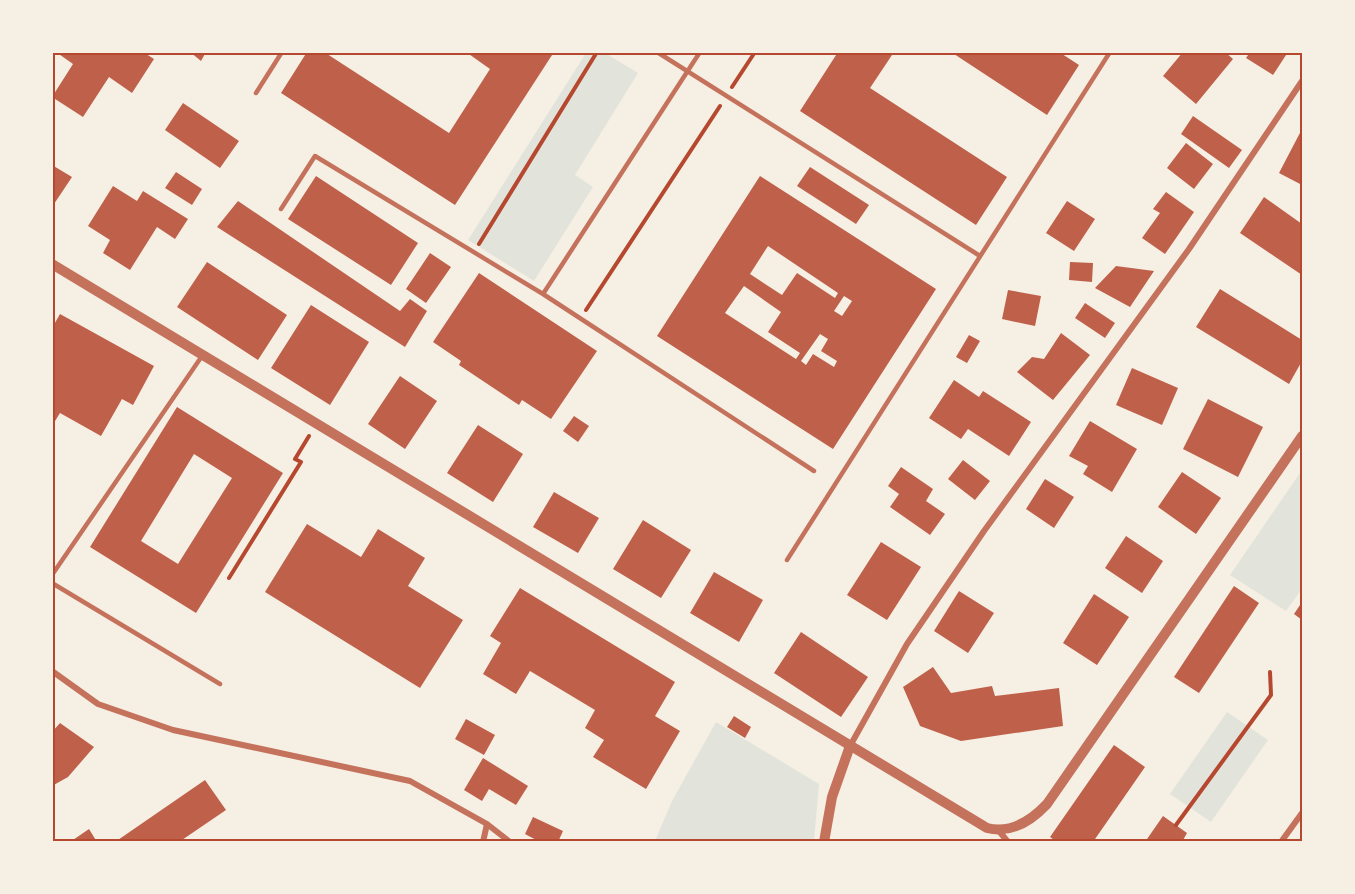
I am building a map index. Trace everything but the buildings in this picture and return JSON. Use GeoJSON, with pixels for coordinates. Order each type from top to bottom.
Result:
{"type":"FeatureCollection","features":[{"type":"Feature","properties":{"kind":"street"},"geometry":{"type":"LineString","coordinates":[[824,842],[832,796],[850,746],[907,644],[984,531],[1189,249],[1302,81]]}},
{"type":"Feature","properties":{"kind":"street"},"geometry":{"type":"LineString","coordinates":[[52,264],[204,353],[850,746],[987,828],[999,831],[1027,821],[1047,804],[1302,436]]}},
{"type":"Feature","properties":{"kind":"street"},"geometry":{"type":"LineString","coordinates":[[52,671],[98,704],[173,730],[410,781],[487,824],[510,842]]}},
{"type":"Feature","properties":{"kind":"street"},"geometry":{"type":"LineString","coordinates":[[1281,842],[1302,813]]}},
{"type":"Feature","properties":{"kind":"street"},"geometry":{"type":"LineString","coordinates":[[483,842],[487,824]]}},
{"type":"Feature","properties":{"kind":"street"},"geometry":{"type":"LineString","coordinates":[[999,831],[1008,842]]}},
{"type":"Feature","properties":{"kind":"lane"},"geometry":{"type":"LineString","coordinates":[[255,93],[282,52]]}},
{"type":"Feature","properties":{"kind":"lane"},"geometry":{"type":"LineString","coordinates":[[657,52],[980,256]]}},
{"type":"Feature","properties":{"kind":"lane"},"geometry":{"type":"LineString","coordinates":[[543,294],[700,52]]}},
{"type":"Feature","properties":{"kind":"lane"},"geometry":{"type":"LineString","coordinates":[[787,560],[1110,52]]}},
{"type":"Feature","properties":{"kind":"lane"},"geometry":{"type":"LineString","coordinates":[[281,209],[315,156],[543,294],[814,471]]}},
{"type":"Feature","properties":{"kind":"lane"},"geometry":{"type":"LineString","coordinates":[[52,575],[204,353]]}},
{"type":"Feature","properties":{"kind":"lane"},"geometry":{"type":"LineString","coordinates":[[52,583],[220,684]]}},
{"type":"Feature","properties":{"kind":"path"},"geometry":{"type":"LineString","coordinates":[[474,252],[597,52]]}},
{"type":"Feature","properties":{"kind":"path"},"geometry":{"type":"LineString","coordinates":[[580,318],[755,52]]}},
{"type":"Feature","properties":{"kind":"path"},"geometry":{"type":"LineString","coordinates":[[229,578],[301,462],[295,459],[318,423]]}},
{"type":"Feature","properties":{"kind":"path"},"geometry":{"type":"LineString","coordinates":[[1176,825],[1271,695],[1270,672]]}},
{"type":"Feature","properties":{"kind":"shaded area"},"geometry":{"type":"Polygon","coordinates":[[[586,53],[605,53],[638,73],[575,175],[593,187],[534,281],[468,240],[586,53]]]}},
{"type":"Feature","properties":{"kind":"shaded area"},"geometry":{"type":"Polygon","coordinates":[[[1302,470],[1302,589],[1286,611],[1230,575],[1302,470]]]}},
{"type":"Feature","properties":{"kind":"shaded area"},"geometry":{"type":"Polygon","coordinates":[[[1227,712],[1268,740],[1211,822],[1170,794],[1227,712]]]}},
{"type":"Feature","properties":{"kind":"shaded area"},"geometry":{"type":"Polygon","coordinates":[[[716,722],[819,784],[814,841],[655,841],[672,801],[716,722]]]}}]}
